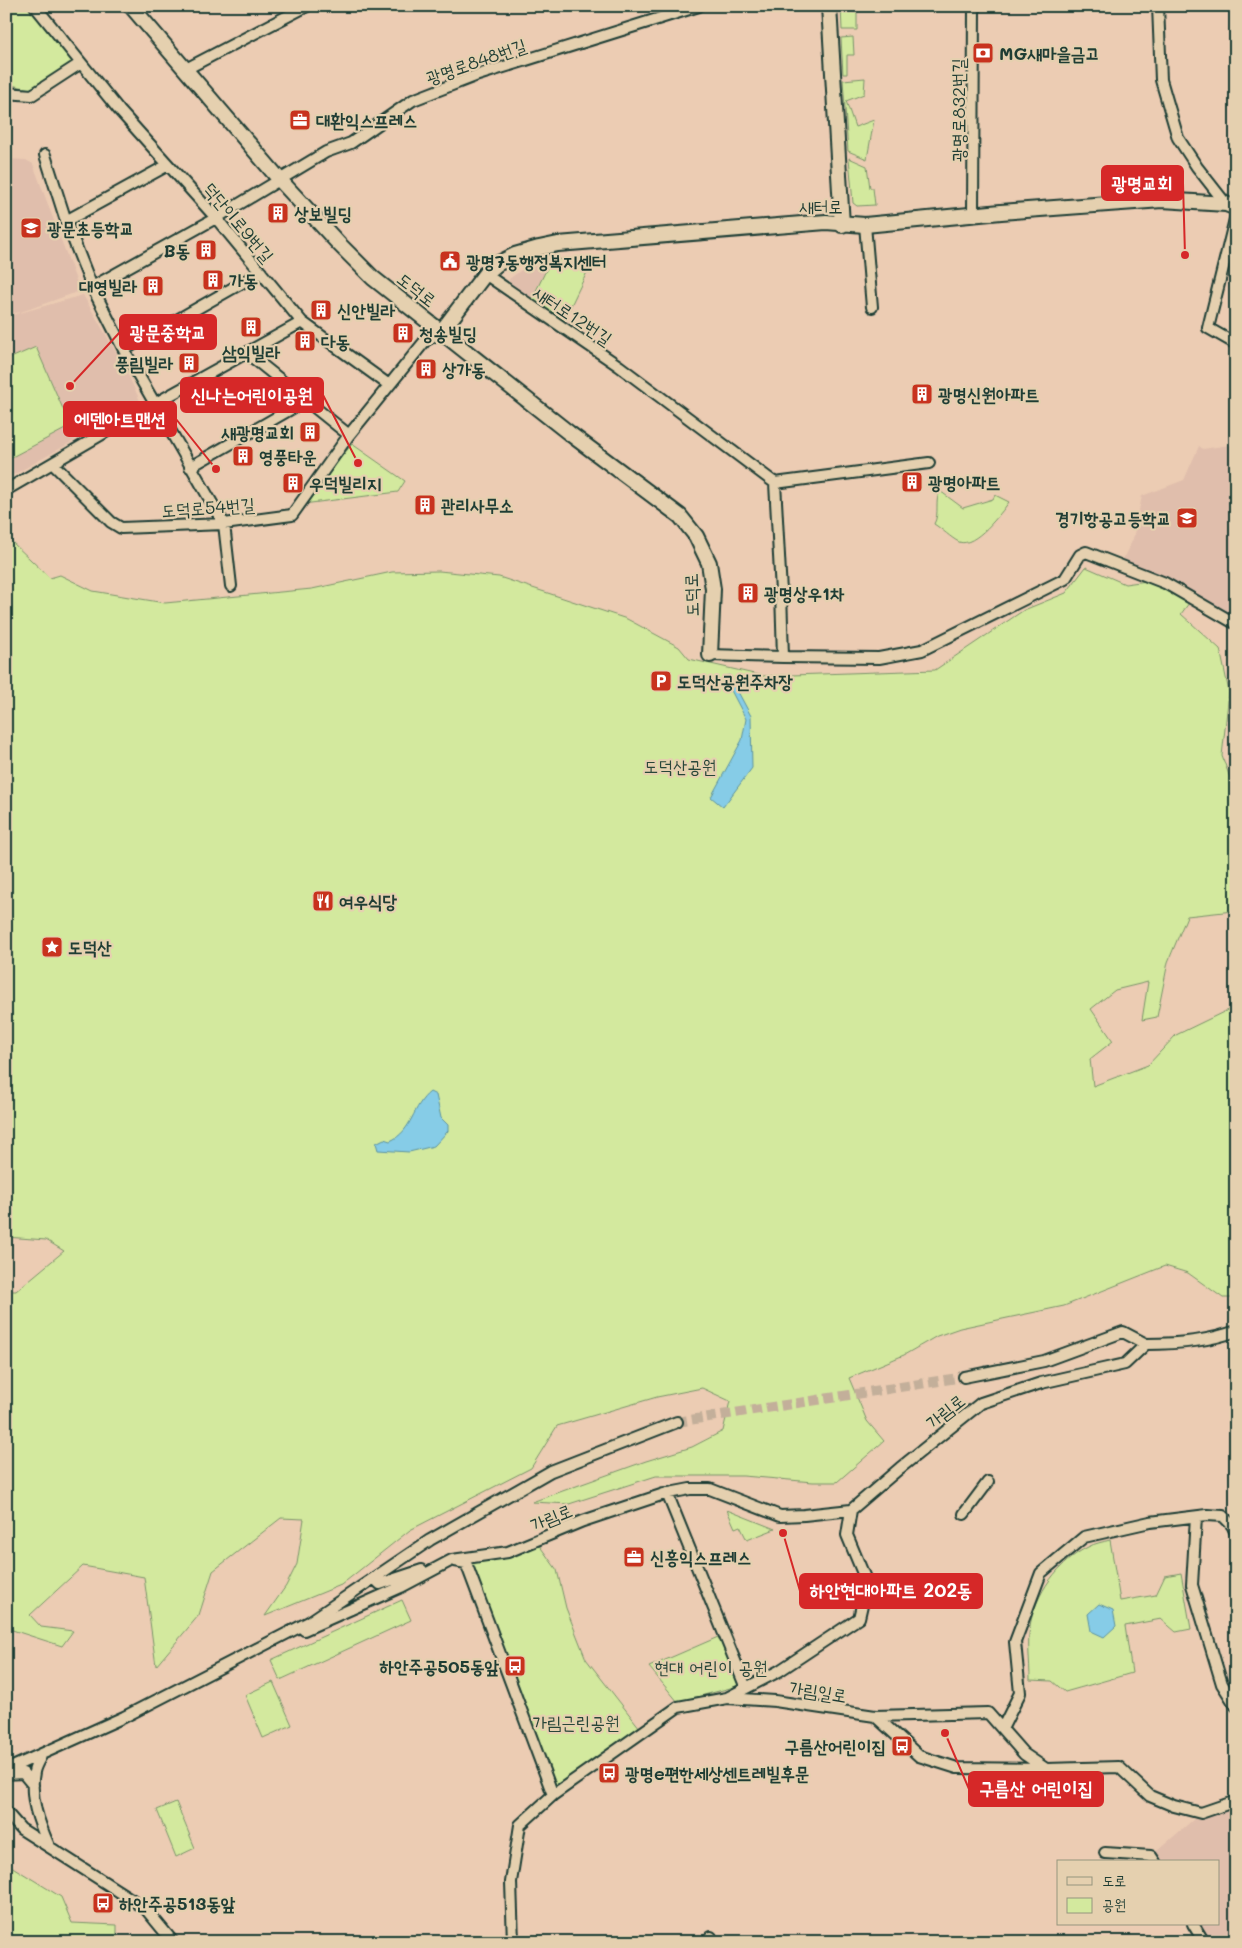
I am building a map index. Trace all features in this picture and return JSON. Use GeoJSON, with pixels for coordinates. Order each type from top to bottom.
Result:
{"type":"FeatureCollection","features":[{"type":"Feature","properties":{"kind":"street","name":"덕단이로9번길"},"geometry":{"type":"LineString","coordinates":[[35,6],[119,110],[216,218],[302,322],[389,385]]}},
{"type":"Feature","properties":{"kind":"street","name":"도덕로"},"geometry":{"type":"LineString","coordinates":[[131,6],[280,180],[373,278],[567,431],[680,516],[696,536],[709,563],[713,589],[710,655]]}},
{"type":"Feature","properties":{"kind":"street"},"geometry":{"type":"LineString","coordinates":[[186,69],[307,6]]}},
{"type":"Feature","properties":{"kind":"street","name":"광명로848번길"},"geometry":{"type":"LineString","coordinates":[[92,287],[216,218],[326,152],[351,143],[413,100],[475,76],[699,6]]}},
{"type":"Feature","properties":{"kind":"street"},"geometry":{"type":"LineString","coordinates":[[829,6],[842,225]]}},
{"type":"Feature","properties":{"kind":"street","name":"광명로832번길"},"geometry":{"type":"LineString","coordinates":[[973,215],[974,6]]}},
{"type":"Feature","properties":{"kind":"street"},"geometry":{"type":"LineString","coordinates":[[1158,6],[1161,80],[1178,138],[1197,167],[1231,206]]}},
{"type":"Feature","properties":{"kind":"street"},"geometry":{"type":"LineString","coordinates":[[6,93],[32,95],[81,63]]}},
{"type":"Feature","properties":{"kind":"street"},"geometry":{"type":"LineString","coordinates":[[44,155],[66,221],[92,287],[154,404],[224,524],[231,586]]}},
{"type":"Feature","properties":{"kind":"street"},"geometry":{"type":"LineString","coordinates":[[66,221],[168,165]]}},
{"type":"Feature","properties":{"kind":"street","name":"새터로"},"geometry":{"type":"LineString","coordinates":[[441,332],[485,274],[497,264],[515,255],[558,244],[826,222],[842,225],[864,225],[1162,200],[1231,206]]}},
{"type":"Feature","properties":{"kind":"street"},"geometry":{"type":"LineString","coordinates":[[1236,215],[1208,328],[1236,344]]}},
{"type":"Feature","properties":{"kind":"street"},"geometry":{"type":"LineString","coordinates":[[864,225],[872,307]]}},
{"type":"Feature","properties":{"kind":"street"},"geometry":{"type":"LineString","coordinates":[[124,350],[261,272]]}},
{"type":"Feature","properties":{"kind":"street","name":"새터로12번길"},"geometry":{"type":"LineString","coordinates":[[485,274],[619,366],[775,483]]}},
{"type":"Feature","properties":{"kind":"street"},"geometry":{"type":"LineString","coordinates":[[6,490],[154,404],[302,322]]}},
{"type":"Feature","properties":{"kind":"street","name":"도덕로54번길"},"geometry":{"type":"LineString","coordinates":[[53,464],[111,522],[121,528],[224,524],[292,515],[349,435],[389,385],[425,341],[441,332]]}},
{"type":"Feature","properties":{"kind":"street"},"geometry":{"type":"LineString","coordinates":[[247,353],[349,435]]}},
{"type":"Feature","properties":{"kind":"street"},"geometry":{"type":"LineString","coordinates":[[190,467],[305,401]]}},
{"type":"Feature","properties":{"kind":"street"},"geometry":{"type":"LineString","coordinates":[[782,657],[781,592],[775,483],[929,463]]}},
{"type":"Feature","properties":{"kind":"street"},"geometry":{"type":"LineString","coordinates":[[710,655],[879,658],[922,650],[1065,579],[1080,555],[1086,552],[1165,583],[1236,624]]}},
{"type":"Feature","properties":{"kind":"street"},"geometry":{"type":"LineString","coordinates":[[1146,1344],[1172,1344],[1214,1338],[1236,1331]]}},
{"type":"Feature","properties":{"kind":"street","name":"가림로"},"geometry":{"type":"LineString","coordinates":[[452,1560],[508,1552],[583,1522],[667,1493],[690,1489],[710,1489],[780,1516],[804,1516],[851,1510],[981,1403],[1041,1383],[1125,1364],[1146,1344],[1122,1332],[1044,1361],[964,1376]]}},
{"type":"Feature","properties":{"kind":"street"},"geometry":{"type":"LineString","coordinates":[[6,1770],[124,1717],[309,1622],[430,1540],[551,1471],[677,1422]]}},
{"type":"Feature","properties":{"kind":"street"},"geometry":{"type":"LineString","coordinates":[[964,1514],[988,1482]]}},
{"type":"Feature","properties":{"kind":"street"},"geometry":{"type":"LineString","coordinates":[[667,1493],[746,1688]]}},
{"type":"Feature","properties":{"kind":"street"},"geometry":{"type":"LineString","coordinates":[[727,1698],[779,1671],[858,1618],[867,1583],[846,1535],[851,1510]]}},
{"type":"Feature","properties":{"kind":"street"},"geometry":{"type":"LineString","coordinates":[[1046,1769],[1024,1754],[1002,1730],[1020,1694],[1015,1642],[1041,1573],[1084,1537],[1150,1522],[1207,1515],[1223,1516],[1232,1525],[1236,1533]]}},
{"type":"Feature","properties":{"kind":"street"},"geometry":{"type":"LineString","coordinates":[[1196,1517],[1192,1585],[1222,1684],[1236,1706]]}},
{"type":"Feature","properties":{"kind":"street"},"geometry":{"type":"LineString","coordinates":[[374,1578],[380,1584],[452,1560],[466,1563],[553,1794]]}},
{"type":"Feature","properties":{"kind":"street"},"geometry":{"type":"LineString","coordinates":[[270,1642],[319,1625],[401,1587],[452,1560]]}},
{"type":"Feature","properties":{"kind":"street","name":"가림일로"},"geometry":{"type":"LineString","coordinates":[[513,1942],[511,1882],[520,1825],[553,1794],[678,1707],[727,1698],[775,1701],[875,1716],[988,1713],[1002,1730]]}},
{"type":"Feature","properties":{"kind":"street"},"geometry":{"type":"LineString","coordinates":[[875,1716],[919,1756],[957,1768],[1046,1769],[1119,1767],[1150,1796],[1174,1806],[1201,1812],[1236,1800]]}},
{"type":"Feature","properties":{"kind":"street"},"geometry":{"type":"LineString","coordinates":[[42,1754],[34,1771],[33,1785],[36,1815],[49,1846]]}},
{"type":"Feature","properties":{"kind":"street"},"geometry":{"type":"LineString","coordinates":[[6,1774],[24,1773],[33,1785]]}},
{"type":"Feature","properties":{"kind":"street"},"geometry":{"type":"LineString","coordinates":[[6,1812],[21,1829],[144,1908],[173,1942]]}},
{"type":"Feature","properties":{"kind":"street"},"geometry":{"type":"LineString","coordinates":[[1105,1853],[1151,1856],[1154,1860]]}},
{"type":"Feature","properties":{"kind":"street"},"geometry":{"type":"LineString","coordinates":[[1194,1926],[1204,1942]]}},
{"type":"Feature","properties":{"kind":"shaded area","name":"광문초등학교"},"geometry":{"type":"Polygon","coordinates":[[[6,159],[26,160],[33,164],[80,291],[21,312],[6,315],[6,159]]]}},
{"type":"Feature","properties":{"kind":"shaded area"},"geometry":{"type":"Polygon","coordinates":[[[551,260],[532,299],[510,284],[509,279],[524,268],[551,260]]]}},
{"type":"Feature","properties":{"kind":"shaded area"},"geometry":{"type":"Polygon","coordinates":[[[83,295],[125,368],[141,403],[6,479],[6,317],[83,295]]]}},
{"type":"Feature","properties":{"kind":"shaded area","name":"경기항공고등학교"},"geometry":{"type":"Polygon","coordinates":[[[1236,444],[1236,624],[1123,559],[1133,539],[1142,496],[1184,480],[1199,446],[1203,449],[1236,444]]]}},
{"type":"Feature","properties":{"kind":"shaded area"},"geometry":{"type":"Polygon","coordinates":[[[1236,1801],[1236,1942],[1204,1942],[1194,1926],[1220,1926],[1220,1860],[1154,1860],[1151,1856],[1201,1813],[1236,1801]]]}},
{"type":"Feature","properties":{"kind":"green space"},"geometry":{"type":"Polygon","coordinates":[[[7,6],[27,6],[75,63],[30,89],[6,84],[7,6]]]}},
{"type":"Feature","properties":{"kind":"green space"},"geometry":{"type":"Polygon","coordinates":[[[841,6],[853,6],[853,12],[857,12],[857,30],[842,30],[841,6]]]}},
{"type":"Feature","properties":{"kind":"green space"},"geometry":{"type":"Polygon","coordinates":[[[853,37],[854,55],[847,55],[847,74],[843,74],[841,38],[853,37]]]}},
{"type":"Feature","properties":{"kind":"green space"},"geometry":{"type":"Polygon","coordinates":[[[865,78],[864,94],[846,101],[855,127],[874,120],[867,159],[848,151],[843,80],[865,78]]]}},
{"type":"Feature","properties":{"kind":"green space"},"geometry":{"type":"Polygon","coordinates":[[[849,158],[867,166],[875,205],[857,206],[853,203],[849,158]]]}},
{"type":"Feature","properties":{"kind":"green space"},"geometry":{"type":"Polygon","coordinates":[[[588,258],[584,264],[589,268],[564,320],[532,299],[551,260],[588,258]]]}},
{"type":"Feature","properties":{"kind":"green space"},"geometry":{"type":"Polygon","coordinates":[[[36,347],[70,425],[12,457],[6,454],[6,360],[36,347]]]}},
{"type":"Feature","properties":{"kind":"green space"},"geometry":{"type":"Polygon","coordinates":[[[352,444],[405,481],[398,492],[303,504],[352,444]]]}},
{"type":"Feature","properties":{"kind":"green space"},"geometry":{"type":"Polygon","coordinates":[[[940,491],[963,508],[993,499],[995,495],[1009,502],[980,535],[972,540],[959,542],[934,524],[937,516],[937,499],[940,491]]]}},
{"type":"Feature","properties":{"kind":"green space","name":"도덕산공원"},"geometry":{"type":"Polygon","coordinates":[[[6,533],[12,542],[50,578],[60,575],[93,591],[165,603],[312,589],[392,572],[439,571],[499,577],[627,619],[679,647],[689,659],[763,676],[935,670],[1024,610],[1066,593],[1086,567],[1125,584],[1147,581],[1189,603],[1181,614],[1220,649],[1229,692],[1222,756],[1236,794],[1236,912],[1187,916],[1168,962],[1157,1017],[1142,1020],[1148,982],[1115,990],[1091,1009],[1113,1041],[1090,1059],[1093,1086],[1148,1065],[1176,1035],[1236,1006],[1236,1298],[1223,1298],[1188,1273],[1165,1266],[1064,1306],[960,1328],[937,1336],[904,1355],[849,1378],[867,1421],[884,1441],[837,1482],[813,1482],[743,1476],[656,1476],[569,1504],[532,1502],[646,1461],[692,1447],[723,1431],[730,1401],[702,1388],[657,1397],[557,1426],[531,1468],[410,1530],[341,1585],[265,1616],[286,1586],[297,1564],[304,1519],[281,1518],[213,1571],[199,1615],[156,1666],[144,1577],[83,1566],[30,1615],[41,1627],[73,1631],[62,1646],[6,1628],[6,1291],[16,1291],[64,1251],[46,1240],[6,1237],[6,533]]]}},
{"type":"Feature","properties":{"kind":"green space"},"geometry":{"type":"Polygon","coordinates":[[[727,1510],[775,1529],[747,1540],[740,1526],[735,1528],[727,1510]]]}},
{"type":"Feature","properties":{"kind":"green space"},"geometry":{"type":"Polygon","coordinates":[[[1110,1540],[1120,1601],[1156,1595],[1165,1576],[1181,1573],[1191,1629],[1176,1632],[1161,1619],[1125,1626],[1132,1673],[1065,1692],[1052,1681],[1030,1680],[1030,1626],[1037,1602],[1043,1591],[1058,1570],[1077,1553],[1093,1544],[1110,1540]]]}},
{"type":"Feature","properties":{"kind":"green space","name":"가림근린공원"},"geometry":{"type":"Polygon","coordinates":[[[536,1541],[557,1570],[566,1608],[586,1659],[643,1732],[553,1795],[466,1563],[536,1541]]]}},
{"type":"Feature","properties":{"kind":"green space"},"geometry":{"type":"Polygon","coordinates":[[[402,1600],[411,1620],[280,1680],[271,1660],[402,1600]]]}},
{"type":"Feature","properties":{"kind":"green space","name":"현대 어린이 공원"},"geometry":{"type":"Polygon","coordinates":[[[725,1634],[745,1684],[678,1702],[649,1667],[725,1634]]]}},
{"type":"Feature","properties":{"kind":"green space"},"geometry":{"type":"Polygon","coordinates":[[[273,1682],[292,1725],[263,1738],[245,1695],[273,1682]]]}},
{"type":"Feature","properties":{"kind":"green space"},"geometry":{"type":"Polygon","coordinates":[[[176,1802],[195,1848],[176,1857],[157,1810],[176,1802]]]}},
{"type":"Feature","properties":{"kind":"green space"},"geometry":{"type":"Polygon","coordinates":[[[6,1863],[61,1897],[72,1923],[117,1925],[117,1940],[6,1942],[6,1863]]]}},
{"type":"Feature","properties":{"kind":"water"},"geometry":{"type":"Polygon","coordinates":[[[729,675],[751,716],[752,768],[723,807],[711,797],[742,740],[746,719],[724,677],[729,675]]]}},
{"type":"Feature","properties":{"kind":"water"},"geometry":{"type":"Polygon","coordinates":[[[430,1092],[436,1095],[441,1118],[448,1125],[448,1131],[434,1146],[409,1152],[378,1150],[376,1143],[384,1139],[390,1141],[398,1137],[408,1125],[419,1104],[430,1092]]]}},
{"type":"Feature","properties":{"kind":"water"},"geometry":{"type":"Polygon","coordinates":[[[1099,1604],[1113,1610],[1116,1626],[1104,1637],[1091,1631],[1088,1614],[1099,1604]]]}},
{"type":"Feature","properties":{"kind":"tunnel"},"geometry":{"type":"LineString","coordinates":[[677,1422],[964,1377]]}},
{"type":"Feature","properties":{"kind":"place","name":"MG새마을금고"},"geometry":{"type":"Point","coordinates":[983,53]}},
{"type":"Feature","properties":{"kind":"place","name":"대환익스프레스"},"geometry":{"type":"Point","coordinates":[300,120]}},
{"type":"Feature","properties":{"kind":"place","name":"상보빌딩"},"geometry":{"type":"Point","coordinates":[278,213]}},
{"type":"Feature","properties":{"kind":"place","name":"광문초등학교"},"geometry":{"type":"Point","coordinates":[31,228]}},
{"type":"Feature","properties":{"kind":"place","name":"B동"},"geometry":{"type":"Point","coordinates":[206,250]}},
{"type":"Feature","properties":{"kind":"place","name":"광명교회"},"geometry":{"type":"Point","coordinates":[1185,255]}},
{"type":"Feature","properties":{"kind":"place","name":"광명7동행정복지센터"},"geometry":{"type":"Point","coordinates":[450,261]}},
{"type":"Feature","properties":{"kind":"place","name":"가동"},"geometry":{"type":"Point","coordinates":[213,280]}},
{"type":"Feature","properties":{"kind":"place","name":"대영빌라"},"geometry":{"type":"Point","coordinates":[153,286]}},
{"type":"Feature","properties":{"kind":"place","name":"신안빌라"},"geometry":{"type":"Point","coordinates":[321,310]}},
{"type":"Feature","properties":{"kind":"place","name":"삼익빌라"},"geometry":{"type":"Point","coordinates":[251,327]}},
{"type":"Feature","properties":{"kind":"place","name":"청송빌딩"},"geometry":{"type":"Point","coordinates":[403,333]}},
{"type":"Feature","properties":{"kind":"place","name":"다동"},"geometry":{"type":"Point","coordinates":[305,341]}},
{"type":"Feature","properties":{"kind":"place","name":"풍림빌라"},"geometry":{"type":"Point","coordinates":[189,363]}},
{"type":"Feature","properties":{"kind":"place","name":"상가동"},"geometry":{"type":"Point","coordinates":[426,369]}},
{"type":"Feature","properties":{"kind":"place","name":"광문중학교"},"geometry":{"type":"Point","coordinates":[70,386]}},
{"type":"Feature","properties":{"kind":"place","name":"광명신원아파트"},"geometry":{"type":"Point","coordinates":[922,394]}},
{"type":"Feature","properties":{"kind":"place","name":"새광명교회"},"geometry":{"type":"Point","coordinates":[310,432]}},
{"type":"Feature","properties":{"kind":"place","name":"영풍타운"},"geometry":{"type":"Point","coordinates":[243,456]}},
{"type":"Feature","properties":{"kind":"place","name":"신나는어린이공원"},"geometry":{"type":"Point","coordinates":[358,463]}},
{"type":"Feature","properties":{"kind":"place","name":"에덴아트맨션"},"geometry":{"type":"Point","coordinates":[216,469]}},
{"type":"Feature","properties":{"kind":"place","name":"광명아파트"},"geometry":{"type":"Point","coordinates":[912,482]}},
{"type":"Feature","properties":{"kind":"place","name":"우덕빌리지"},"geometry":{"type":"Point","coordinates":[293,483]}},
{"type":"Feature","properties":{"kind":"place","name":"관리사무소"},"geometry":{"type":"Point","coordinates":[425,505]}},
{"type":"Feature","properties":{"kind":"place","name":"경기항공고등학교"},"geometry":{"type":"Point","coordinates":[1187,518]}},
{"type":"Feature","properties":{"kind":"place","name":"광명상우1차"},"geometry":{"type":"Point","coordinates":[748,593]}},
{"type":"Feature","properties":{"kind":"place","name":"도덕산공원주차장"},"geometry":{"type":"Point","coordinates":[661,681]}},
{"type":"Feature","properties":{"kind":"place","name":"여우식당"},"geometry":{"type":"Point","coordinates":[323,901]}},
{"type":"Feature","properties":{"kind":"place","name":"도덕산"},"geometry":{"type":"Point","coordinates":[52,947]}},
{"type":"Feature","properties":{"kind":"place","name":"하안현대아파트 202동"},"geometry":{"type":"Point","coordinates":[783,1533]}},
{"type":"Feature","properties":{"kind":"place","name":"신흥익스프레스"},"geometry":{"type":"Point","coordinates":[634,1557]}},
{"type":"Feature","properties":{"kind":"place","name":"하안주공505동앞"},"geometry":{"type":"Point","coordinates":[515,1666]}},
{"type":"Feature","properties":{"kind":"place","name":"구름산 어린이집"},"geometry":{"type":"Point","coordinates":[945,1733]}},
{"type":"Feature","properties":{"kind":"place","name":"구름산어린이집"},"geometry":{"type":"Point","coordinates":[902,1746]}},
{"type":"Feature","properties":{"kind":"place","name":"광명e편한세상센트레빌후문"},"geometry":{"type":"Point","coordinates":[609,1773]}},
{"type":"Feature","properties":{"kind":"place","name":"하안주공513동앞"},"geometry":{"type":"Point","coordinates":[103,1903]}}]}
